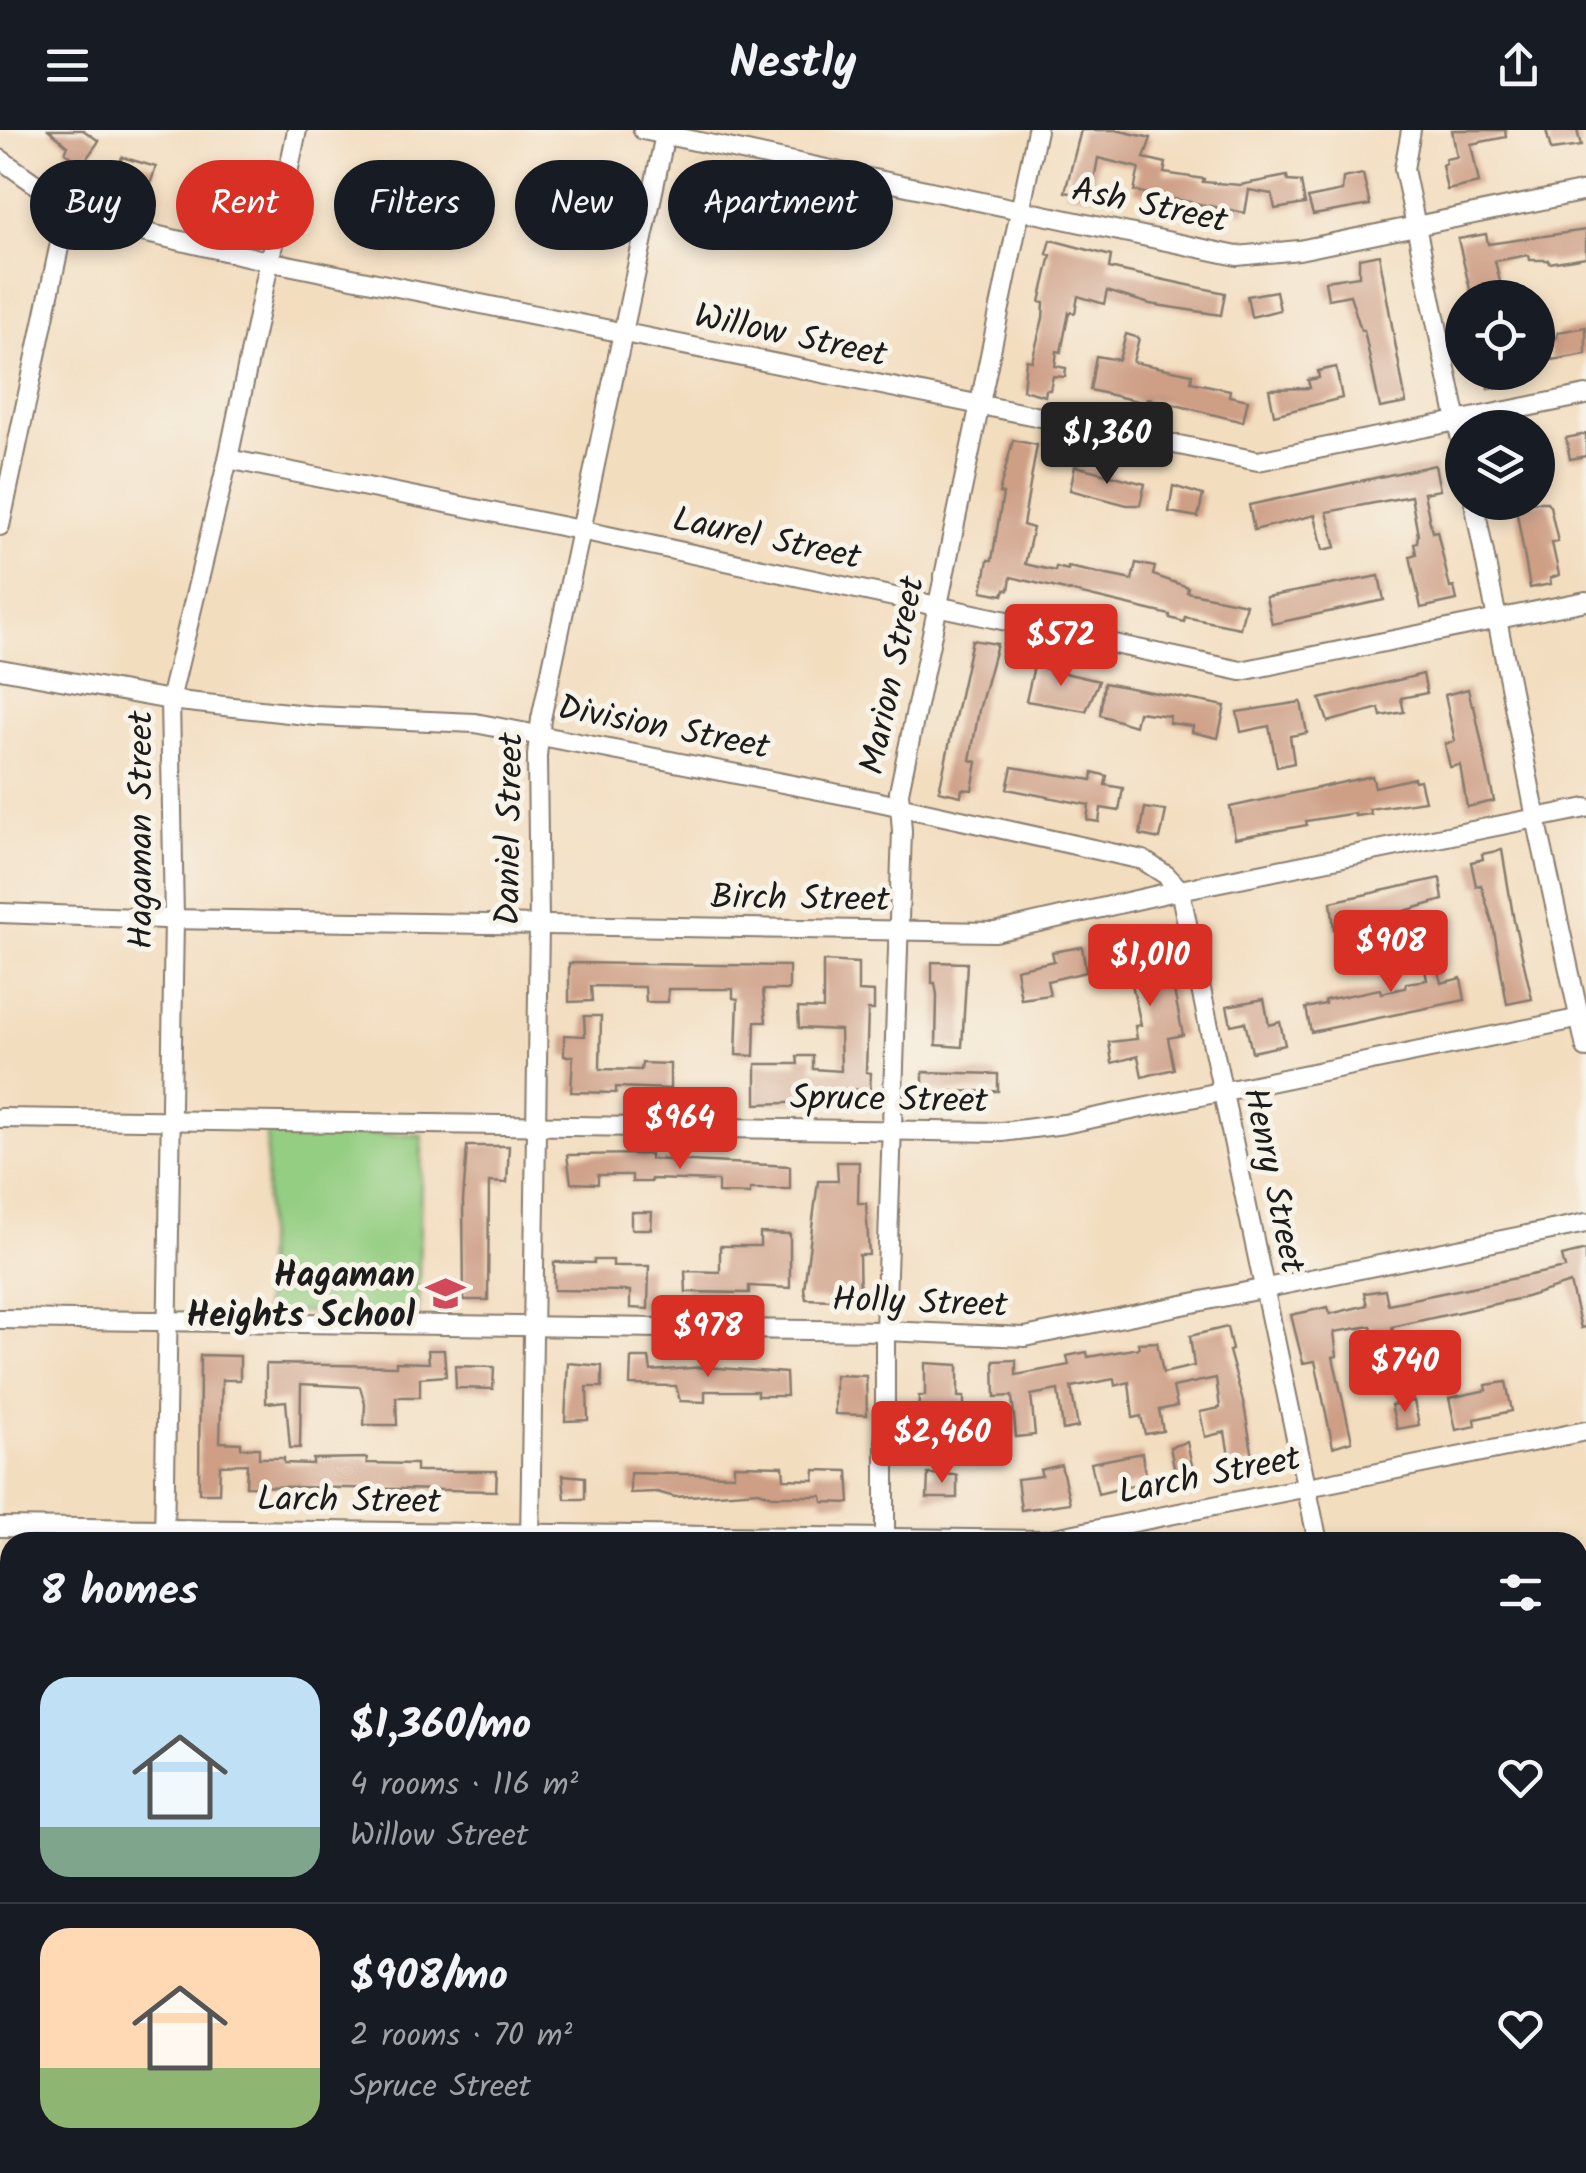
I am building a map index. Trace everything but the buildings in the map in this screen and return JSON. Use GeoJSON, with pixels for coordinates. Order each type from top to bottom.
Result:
{"type":"FeatureCollection","features":[{"type":"Feature","properties":{"kind":"street","name":"Hagaman Street"},"geometry":{"type":"LineString","coordinates":[[164,1532],[174,919],[170,700],[228,458],[297,130]]}},
{"type":"Feature","properties":{"kind":"street","name":"Ash Street"},"geometry":{"type":"LineString","coordinates":[[643,130],[1237,256],[1299,250],[1586,191]]}},
{"type":"Feature","properties":{"kind":"street","name":"Marion Street"},"geometry":{"type":"LineString","coordinates":[[885,1532],[885,1331],[899,792],[1037,130]]}},
{"type":"Feature","properties":{"kind":"street"},"geometry":{"type":"LineString","coordinates":[[1411,130],[1404,169],[1456,410]]}},
{"type":"Feature","properties":{"kind":"street","name":"Daniel Street"},"geometry":{"type":"LineString","coordinates":[[530,1532],[540,719],[666,132]]}},
{"type":"Feature","properties":{"kind":"street","name":"Willow Street"},"geometry":{"type":"LineString","coordinates":[[0,158],[30,179]]}},
{"type":"Feature","properties":{"kind":"street","name":"Willow Street"},"geometry":{"type":"LineString","coordinates":[[156,235],[1258,461],[1445,424]]}},
{"type":"Feature","properties":{"kind":"street"},"geometry":{"type":"LineString","coordinates":[[0,526],[58,250]]}},
{"type":"Feature","properties":{"kind":"street","name":"Willow Street"},"geometry":{"type":"LineString","coordinates":[[1510,410],[1586,394]]}},
{"type":"Feature","properties":{"kind":"street","name":"Laurel Street"},"geometry":{"type":"LineString","coordinates":[[228,458],[1241,671],[1586,601]]}},
{"type":"Feature","properties":{"kind":"street"},"geometry":{"type":"LineString","coordinates":[[1478,520],[1536,818],[1583,1018],[1586,1048]]}},
{"type":"Feature","properties":{"kind":"street","name":"Division Street"},"geometry":{"type":"LineString","coordinates":[[0,669],[170,700],[314,716],[475,723],[540,735],[1143,860],[1180,890]]}},
{"type":"Feature","properties":{"kind":"street","name":"Birch Street"},"geometry":{"type":"LineString","coordinates":[[0,913],[995,932],[1180,890],[1586,808]]}},
{"type":"Feature","properties":{"kind":"street","name":"Henry Street"},"geometry":{"type":"LineString","coordinates":[[1180,890],[1316,1532]]}},
{"type":"Feature","properties":{"kind":"street","name":"Spruce Street"},"geometry":{"type":"LineString","coordinates":[[0,1118],[1002,1132],[1064,1124],[1583,1018]]}},
{"type":"Feature","properties":{"kind":"street","name":"Holly Street"},"geometry":{"type":"LineString","coordinates":[[0,1319],[885,1331],[1025,1337],[1586,1223]]}},
{"type":"Feature","properties":{"kind":"street","name":"Larch Street"},"geometry":{"type":"LineString","coordinates":[[1085,1532],[1586,1432]]}},
{"type":"Feature","properties":{"kind":"street","name":"Larch Street"},"geometry":{"type":"LineString","coordinates":[[0,1527],[91,1532]]}},
{"type":"Feature","properties":{"kind":"green space"},"geometry":{"type":"Polygon","coordinates":[[[267,1132],[422,1135],[418,1315],[264,1311],[267,1132]]]}},
{"type":"Feature","properties":{"kind":"place","name":"Hagaman Heights School"},"geometry":{"type":"Point","coordinates":[445,1294]}}]}
